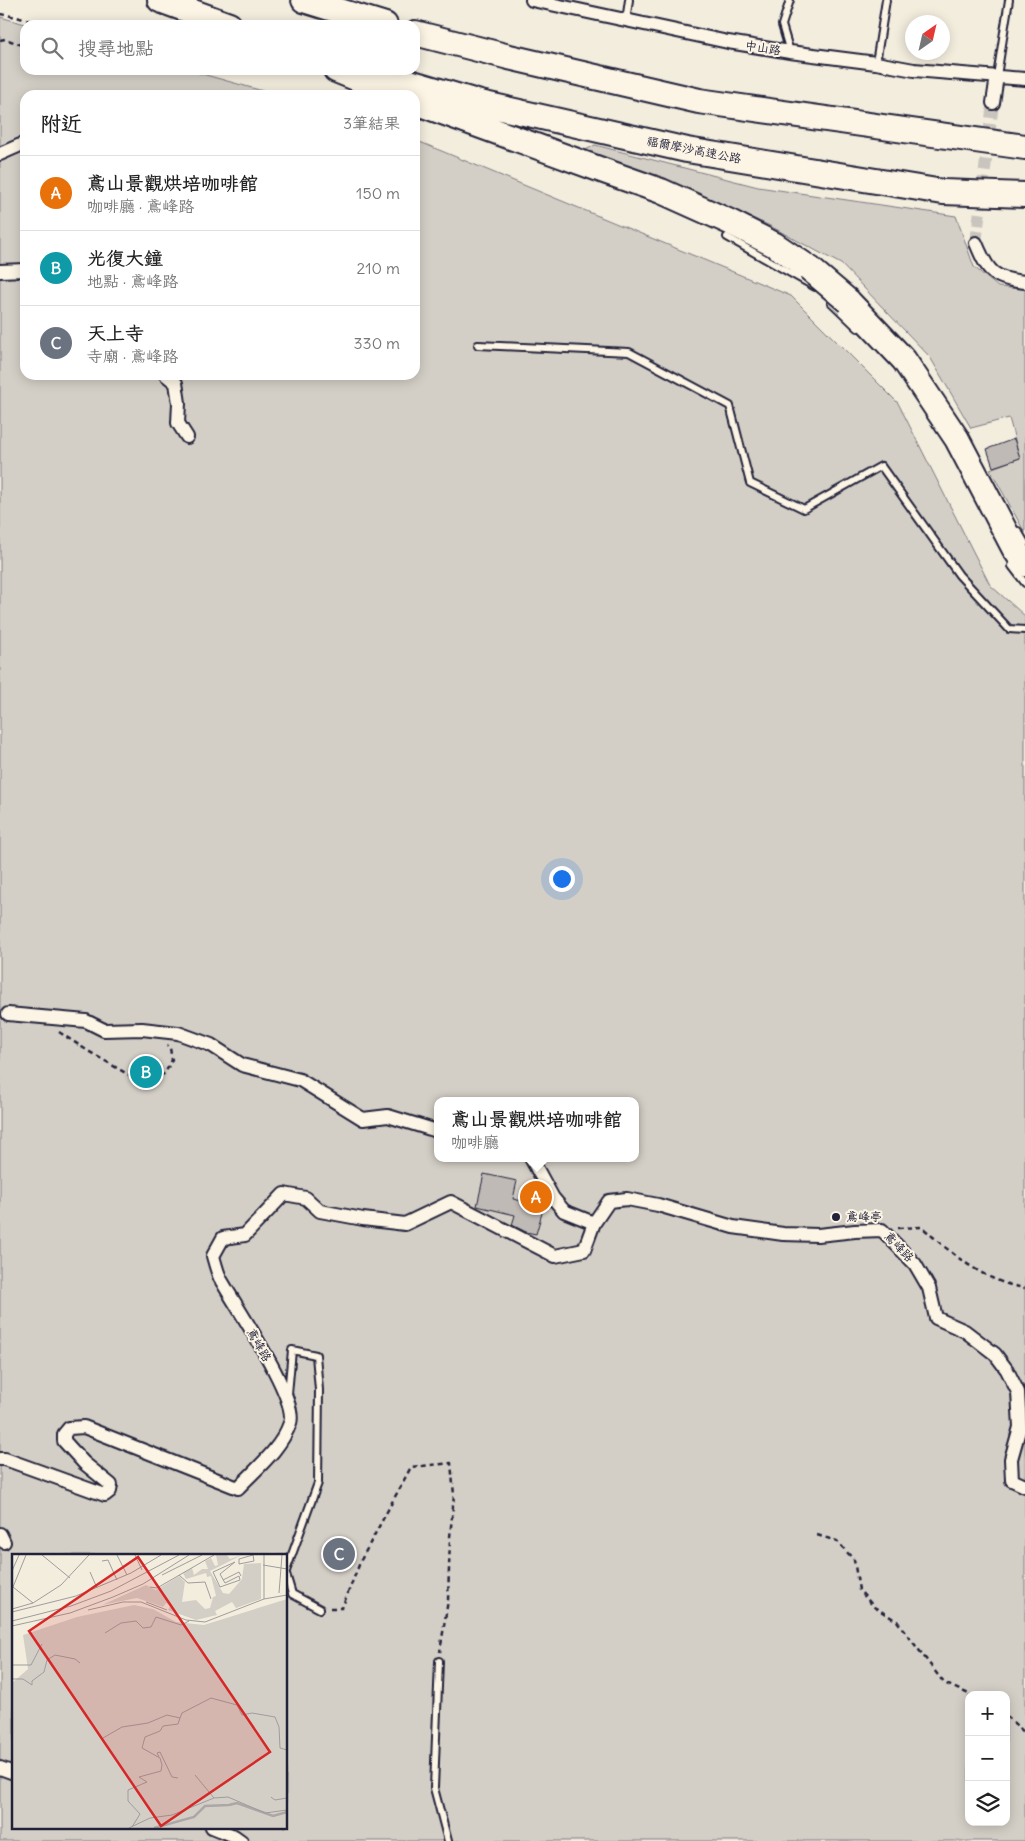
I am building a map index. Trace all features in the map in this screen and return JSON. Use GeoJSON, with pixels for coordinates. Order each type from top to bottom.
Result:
{"type":"FeatureCollection","features":[{"type":"Feature","properties":{"kind":"highway"},"geometry":{"type":"LineString","coordinates":[[160,0],[210,20]]}},
{"type":"Feature","properties":{"kind":"highway"},"geometry":{"type":"LineString","coordinates":[[304,0],[368,20]]}},
{"type":"Feature","properties":{"kind":"highway"},"geometry":{"type":"LineString","coordinates":[[198,15],[214,20]]}},
{"type":"Feature","properties":{"kind":"highway"},"geometry":{"type":"LineString","coordinates":[[420,34],[699,101],[1018,145]]}},
{"type":"Feature","properties":{"kind":"highway"},"geometry":{"type":"LineString","coordinates":[[349,75],[386,90]]}},
{"type":"Feature","properties":{"kind":"highway","name":"福爾摩沙高速公路"},"geometry":{"type":"LineString","coordinates":[[386,75],[480,103],[687,150],[943,192],[1025,195]]}},
{"type":"Feature","properties":{"kind":"highway"},"geometry":{"type":"LineString","coordinates":[[420,104],[661,190],[774,245],[904,360],[952,431],[1014,548],[1017,561]]}},
{"type":"Feature","properties":{"kind":"highway"},"geometry":{"type":"LineString","coordinates":[[943,192],[1025,210]]}},
{"type":"Feature","properties":{"kind":"street","name":"中山路"},"geometry":{"type":"LineString","coordinates":[[532,0],[728,42],[790,52],[914,70],[1025,79]]}},
{"type":"Feature","properties":{"kind":"street"},"geometry":{"type":"LineString","coordinates":[[992,103],[997,76]]}},
{"type":"Feature","properties":{"kind":"street"},"geometry":{"type":"LineString","coordinates":[[0,154],[20,145]]}},
{"type":"Feature","properties":{"kind":"street"},"geometry":{"type":"LineString","coordinates":[[976,243],[987,268],[1001,278],[1025,282]]}},
{"type":"Feature","properties":{"kind":"street"},"geometry":{"type":"LineString","coordinates":[[0,271],[20,270]]}},
{"type":"Feature","properties":{"kind":"street"},"geometry":{"type":"LineString","coordinates":[[172,380],[176,383],[179,403],[178,423],[188,437]]}},
{"type":"Feature","properties":{"kind":"street"},"geometry":{"type":"LineString","coordinates":[[8,1014],[86,1021],[104,1030],[149,1030],[178,1033],[211,1044],[242,1065],[300,1080],[363,1119],[388,1116],[434,1130]]}},
{"type":"Feature","properties":{"kind":"street"},"geometry":{"type":"LineString","coordinates":[[533,1162],[554,1198],[564,1211],[594,1223]]}},
{"type":"Feature","properties":{"kind":"street","name":"鳶峰路"},"geometry":{"type":"LineString","coordinates":[[0,1459],[5,1459],[105,1495],[110,1491],[111,1485],[84,1463],[64,1441],[64,1434],[69,1428],[84,1427],[238,1488],[274,1451],[291,1421],[288,1398],[278,1377],[219,1276],[213,1256],[222,1238],[245,1235],[284,1194],[306,1198],[320,1210],[363,1220],[405,1224],[451,1202],[555,1256],[584,1250],[594,1223],[608,1201],[627,1199],[658,1205],[733,1227],[783,1234],[818,1235],[882,1230],[916,1264],[930,1288],[936,1318],[965,1331],[995,1354],[1007,1370],[1018,1392],[1020,1427],[1012,1459],[1012,1480],[1025,1486]]}},
{"type":"Feature","properties":{"kind":"street"},"geometry":{"type":"LineString","coordinates":[[0,1768],[12,1772]]}},
{"type":"Feature","properties":{"kind":"street"},"geometry":{"type":"LineString","coordinates":[[214,1828],[241,1841]]}},
{"type":"Feature","properties":{"kind":"lane"},"geometry":{"type":"LineString","coordinates":[[626,21],[629,0]]}},
{"type":"Feature","properties":{"kind":"lane"},"geometry":{"type":"LineString","coordinates":[[790,0],[782,25],[790,52]]}},
{"type":"Feature","properties":{"kind":"lane"},"geometry":{"type":"LineString","coordinates":[[876,63],[884,24],[886,0]]}},
{"type":"Feature","properties":{"kind":"lane"},"geometry":{"type":"LineString","coordinates":[[997,76],[1009,0]]}},
{"type":"Feature","properties":{"kind":"lane"},"geometry":{"type":"LineString","coordinates":[[727,237],[824,289],[866,337]]}},
{"type":"Feature","properties":{"kind":"lane"},"geometry":{"type":"LineString","coordinates":[[478,345],[629,352],[730,406],[750,483],[804,509],[881,466],[959,575],[1009,629],[1025,630]]}},
{"type":"Feature","properties":{"kind":"lane"},"geometry":{"type":"LineString","coordinates":[[1016,527],[1025,543]]}},
{"type":"Feature","properties":{"kind":"lane"},"geometry":{"type":"LineString","coordinates":[[1017,561],[1025,583]]}},
{"type":"Feature","properties":{"kind":"lane"},"geometry":{"type":"LineString","coordinates":[[288,1398],[292,1350],[316,1354],[319,1390],[318,1483],[288,1566]]}},
{"type":"Feature","properties":{"kind":"lane"},"geometry":{"type":"LineString","coordinates":[[288,1579],[292,1594],[320,1609]]}},
{"type":"Feature","properties":{"kind":"lane"},"geometry":{"type":"LineString","coordinates":[[439,1661],[434,1788],[448,1841]]}},
{"type":"Feature","properties":{"kind":"path"},"geometry":{"type":"LineString","coordinates":[[0,14],[26,20]]}},
{"type":"Feature","properties":{"kind":"path"},"geometry":{"type":"LineString","coordinates":[[0,40],[4,39],[20,44]]}},
{"type":"Feature","properties":{"kind":"path"},"geometry":{"type":"LineString","coordinates":[[39,1016],[65,1037],[141,1082],[152,1082],[165,1073],[172,1060],[170,1048],[149,1030]]}},
{"type":"Feature","properties":{"kind":"path"},"geometry":{"type":"LineString","coordinates":[[882,1230],[922,1227],[945,1248],[985,1276],[1025,1288]]}},
{"type":"Feature","properties":{"kind":"path"},"geometry":{"type":"LineString","coordinates":[[320,1609],[342,1608],[361,1560],[412,1467],[451,1463],[454,1495],[450,1537],[448,1600],[439,1661]]}},
{"type":"Feature","properties":{"kind":"path"},"geometry":{"type":"LineString","coordinates":[[817,1535],[837,1541],[854,1560],[859,1590],[874,1607],[897,1621],[944,1683],[965,1692]]}},
{"type":"Feature","properties":{"kind":"path"},"geometry":{"type":"LineString","coordinates":[[1010,1720],[1025,1733]]}},
{"type":"Feature","properties":{"kind":"shaded area"},"geometry":{"type":"Polygon","coordinates":[[[0,17],[20,23],[20,75],[206,75],[259,90],[20,90],[20,380],[420,380],[420,142],[791,296],[898,403],[990,585],[1025,616],[1025,1841],[0,1841],[0,17]]]}},
{"type":"Feature","properties":{"kind":"shaded area"},"geometry":{"type":"Polygon","coordinates":[[[595,145],[758,187],[956,216],[974,267],[998,287],[1025,289],[1025,533],[990,469],[1020,458],[1009,418],[971,428],[930,357],[841,264],[770,226],[695,192],[578,154],[595,145]]]}},
{"type":"Feature","properties":{"kind":"building"},"geometry":{"type":"Polygon","coordinates":[[[1014,439],[1020,458],[993,467],[987,449],[1014,439]]]}},
{"type":"Feature","properties":{"kind":"building"},"geometry":{"type":"Polygon","coordinates":[[[484,1174],[517,1181],[513,1199],[544,1206],[536,1234],[526,1232],[512,1225],[515,1215],[477,1206],[484,1174]]]}},
{"type":"Feature","properties":{"kind":"tunnel"},"geometry":{"type":"LineString","coordinates":[[976,243],[993,103]]}},
{"type":"Feature","properties":{"kind":"place","name":"光復大鐘"},"geometry":{"type":"Point","coordinates":[146,1072]}},
{"type":"Feature","properties":{"kind":"place","name":"鳶山景觀烘培咖啡館"},"geometry":{"type":"Point","coordinates":[536,1197]}},
{"type":"Feature","properties":{"kind":"place","name":"鳶峰亭"},"geometry":{"type":"Point","coordinates":[836,1217]}},
{"type":"Feature","properties":{"kind":"place","name":"天上寺"},"geometry":{"type":"Point","coordinates":[339,1554]}}]}
